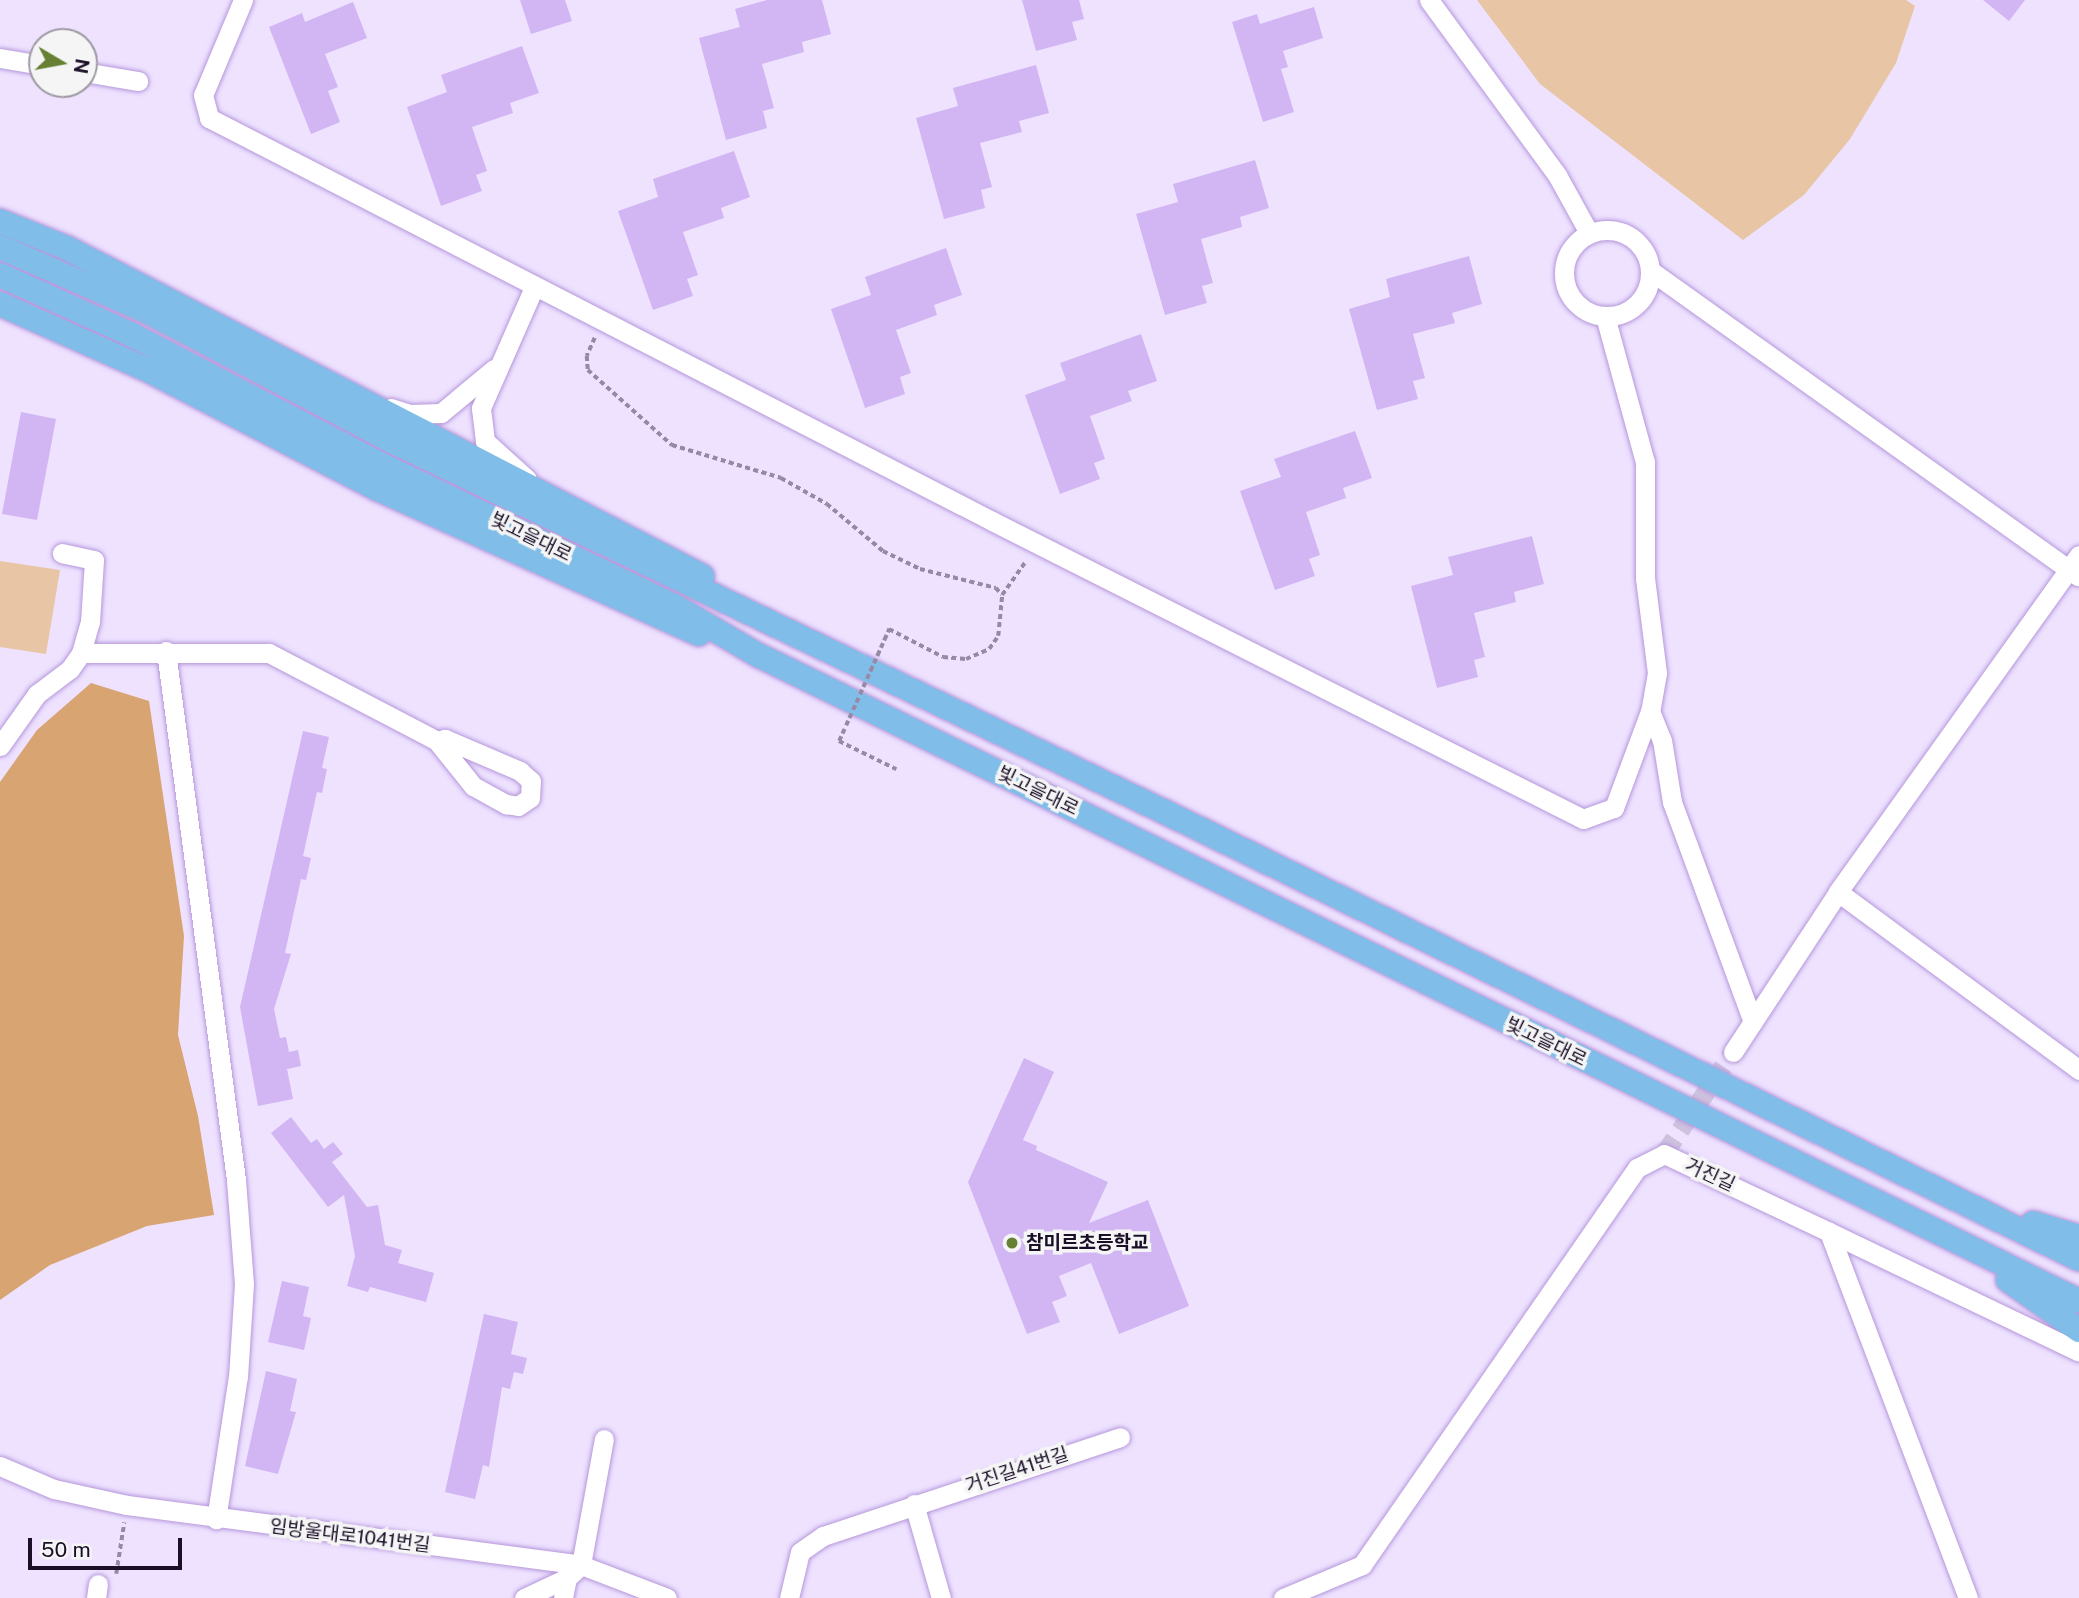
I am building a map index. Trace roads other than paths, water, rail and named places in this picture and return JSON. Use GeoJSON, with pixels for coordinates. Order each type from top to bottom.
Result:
{"type":"FeatureCollection","features":[{"type":"Feature","properties":{"kind":"main road"},"geometry":{"type":"LineString","coordinates":[[0,220],[67,248],[690,567],[773,622]]}},
{"type":"Feature","properties":{"kind":"main road","name":"빛고을대로"},"geometry":{"type":"LineString","coordinates":[[0,247],[148,312],[394,442],[773,622],[2079,1259]]}},
{"type":"Feature","properties":{"kind":"main road","name":"빛고을대로"},"geometry":{"type":"LineString","coordinates":[[0,275],[132,335],[380,464],[674,606],[758,655],[2079,1301]]}},
{"type":"Feature","properties":{"kind":"main road"},"geometry":{"type":"LineString","coordinates":[[0,304],[154,373],[391,495],[667,622],[758,655]]}},
{"type":"Feature","properties":{"kind":"main road"},"geometry":{"type":"LineString","coordinates":[[1962,1202],[2079,1237]]}},
{"type":"Feature","properties":{"kind":"main road"},"geometry":{"type":"LineString","coordinates":[[1948,1237],[2079,1330]]}},
{"type":"Feature","properties":{"kind":"street"},"geometry":{"type":"LineString","coordinates":[[243,0],[203,95],[209,118],[1583,819],[1614,808],[1650,711],[1657,673],[1645,578],[1645,462],[1605,316]]}},
{"type":"Feature","properties":{"kind":"street"},"geometry":{"type":"LineString","coordinates":[[1429,0],[1557,175],[1589,233]]}},
{"type":"Feature","properties":{"kind":"street"},"geometry":{"type":"LineString","coordinates":[[0,58],[28,63]]}},
{"type":"Feature","properties":{"kind":"street"},"geometry":{"type":"LineString","coordinates":[[98,74],[138,81]]}},
{"type":"Feature","properties":{"kind":"street"},"geometry":{"type":"LineString","coordinates":[[1651,271],[1646,292],[1632,309],[1605,316],[1578,305],[1564,280],[1569,252],[1589,233],[1617,230],[1630,236],[1641,245],[1651,271],[2076,567],[1839,892],[1733,1052]]}},
{"type":"Feature","properties":{"kind":"street"},"geometry":{"type":"LineString","coordinates":[[534,286],[495,368],[481,408],[485,441],[541,491]]}},
{"type":"Feature","properties":{"kind":"street"},"geometry":{"type":"LineString","coordinates":[[352,395],[409,414],[441,413],[495,368]]}},
{"type":"Feature","properties":{"kind":"street"},"geometry":{"type":"LineString","coordinates":[[0,746],[37,694],[70,669],[82,653],[90,622],[94,560],[62,552]]}},
{"type":"Feature","properties":{"kind":"street"},"geometry":{"type":"LineString","coordinates":[[166,651],[236,1180],[244,1284],[239,1376],[216,1518]]}},
{"type":"Feature","properties":{"kind":"street"},"geometry":{"type":"LineString","coordinates":[[82,653],[269,653],[437,741],[474,786],[506,804],[518,806],[530,798],[531,781],[520,771],[445,739],[437,741]]}},
{"type":"Feature","properties":{"kind":"street"},"geometry":{"type":"LineString","coordinates":[[1650,711],[1662,740],[1672,802],[1753,1022]]}},
{"type":"Feature","properties":{"kind":"street"},"geometry":{"type":"LineString","coordinates":[[1839,892],[2079,1070]]}},
{"type":"Feature","properties":{"kind":"street","name":"거진길"},"geometry":{"type":"LineString","coordinates":[[1283,1598],[1362,1565],[1637,1168],[1664,1154],[1829,1232]]}},
{"type":"Feature","properties":{"kind":"street"},"geometry":{"type":"LineString","coordinates":[[1829,1232],[2079,1352]]}},
{"type":"Feature","properties":{"kind":"street"},"geometry":{"type":"LineString","coordinates":[[1829,1232],[1968,1598]]}},
{"type":"Feature","properties":{"kind":"street","name":"거진길41번길"},"geometry":{"type":"LineString","coordinates":[[789,1598],[800,1552],[823,1536],[1120,1437]]}},
{"type":"Feature","properties":{"kind":"street"},"geometry":{"type":"LineString","coordinates":[[563,1598],[574,1571],[604,1439]]}},
{"type":"Feature","properties":{"kind":"street","name":"임방울대로1041번길"},"geometry":{"type":"LineString","coordinates":[[0,1466],[54,1489],[127,1505],[574,1571]]}},
{"type":"Feature","properties":{"kind":"street"},"geometry":{"type":"LineString","coordinates":[[914,1504],[941,1598]]}},
{"type":"Feature","properties":{"kind":"street"},"geometry":{"type":"LineString","coordinates":[[524,1598],[574,1571],[667,1598]]}},
{"type":"Feature","properties":{"kind":"tunnel"},"geometry":{"type":"LineString","coordinates":[[1664,1154],[1733,1052]]}},
{"type":"Feature","properties":{"kind":"place","name":"참미르초등학교"},"geometry":{"type":"Point","coordinates":[1012,1243]}}]}
